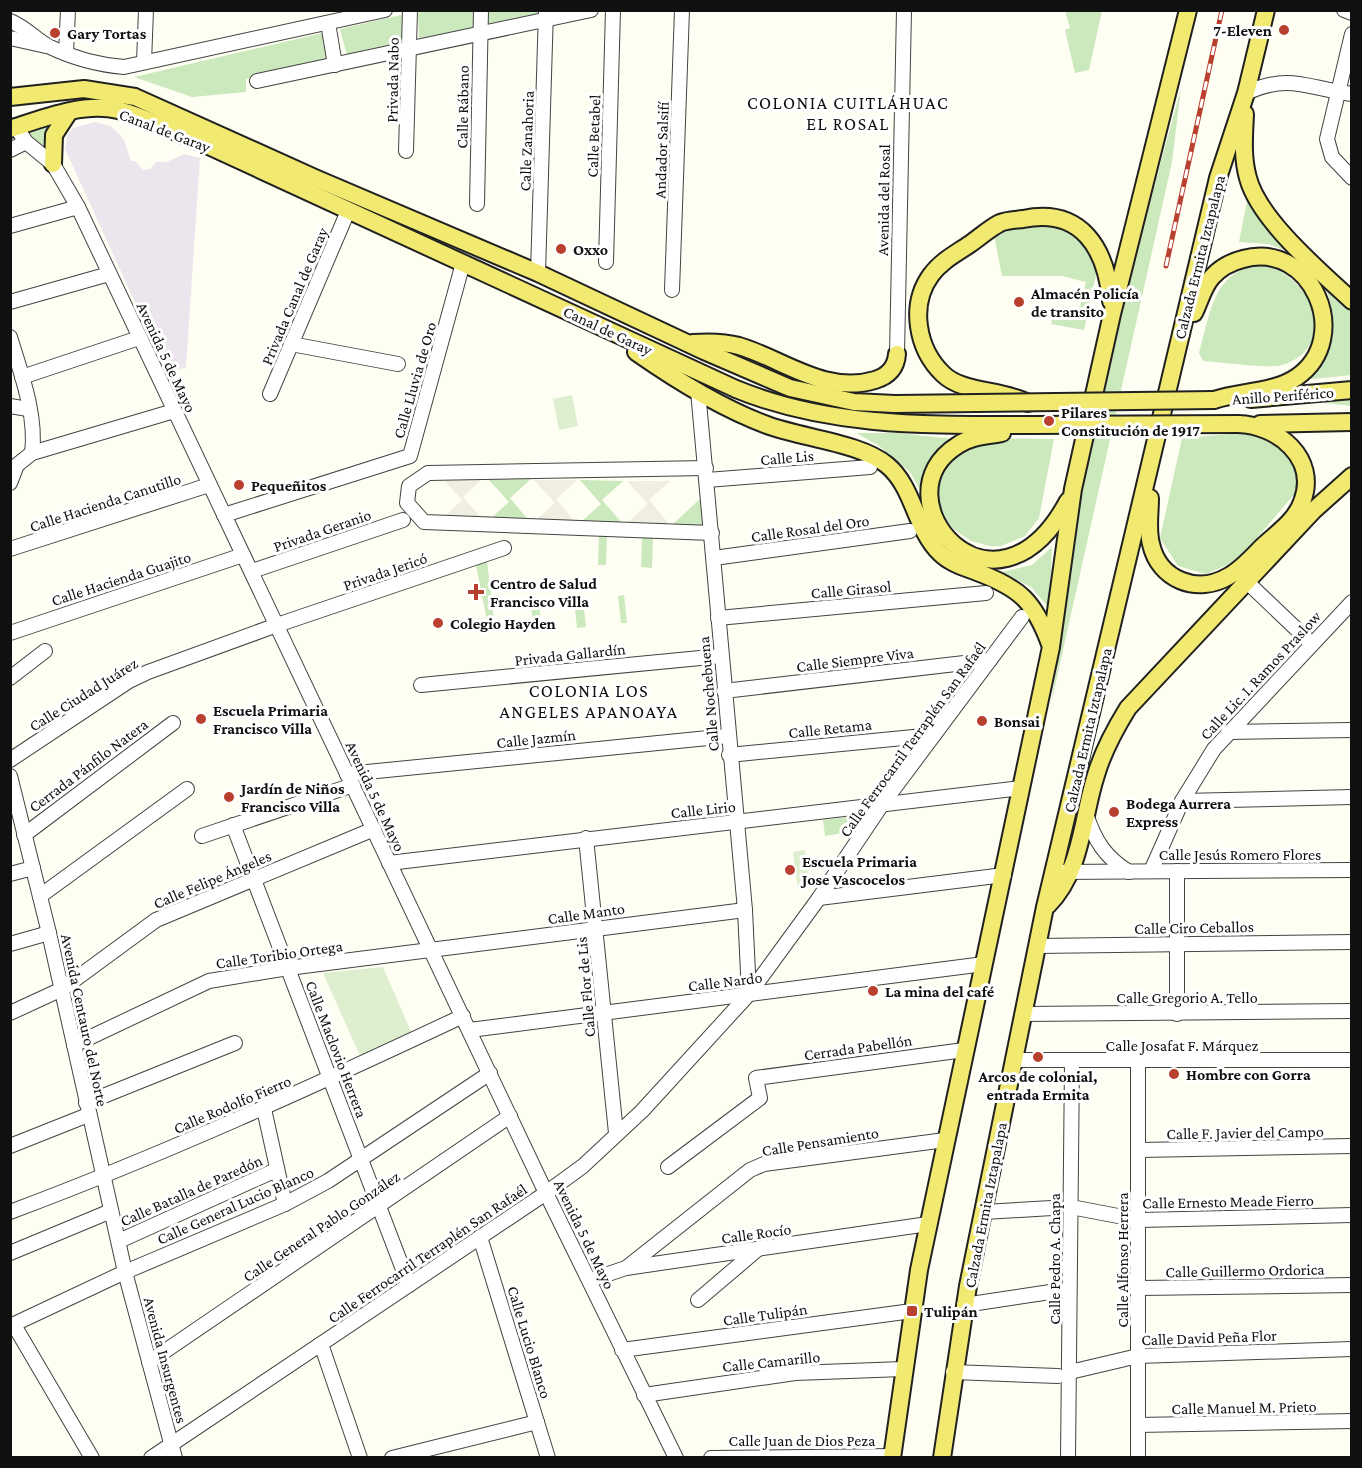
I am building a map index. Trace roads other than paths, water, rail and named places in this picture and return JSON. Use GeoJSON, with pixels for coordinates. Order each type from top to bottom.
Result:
{"type":"FeatureCollection","features":[{"type":"Feature","properties":{"kind":"main road"},"geometry":{"type":"LineString","coordinates":[[892,1457],[903,1369],[928,1224],[1051,647],[1073,489],[1112,314],[1188,10]]}},
{"type":"Feature","properties":{"kind":"main road","name":"Calzada Ermita Iztapalapa"},"geometry":{"type":"LineString","coordinates":[[942,1458],[964,1305],[1045,907],[1056,897],[1062,873],[1179,338],[1218,178],[1246,93],[1266,10]]}},
{"type":"Feature","properties":{"kind":"main road","name":"Canal de Garay"},"geometry":{"type":"LineString","coordinates":[[10,97],[84,88],[135,97],[326,183],[538,273],[686,343],[790,388],[854,402],[895,404],[1214,400]]}},
{"type":"Feature","properties":{"kind":"main road"},"geometry":{"type":"LineString","coordinates":[[1246,93],[1244,157],[1248,181],[1262,209],[1311,262],[1352,301]]}},
{"type":"Feature","properties":{"kind":"main road","name":"Canal de Garay"},"geometry":{"type":"LineString","coordinates":[[13,128],[69,112],[97,108],[117,110],[136,116],[736,389],[786,407],[840,418],[900,424],[1238,424]]}},
{"type":"Feature","properties":{"kind":"main road"},"geometry":{"type":"LineString","coordinates":[[52,164],[54,135],[69,112]]}},
{"type":"Feature","properties":{"kind":"main road"},"geometry":{"type":"LineString","coordinates":[[1029,403],[1000,392],[963,387],[943,374],[931,360],[922,341],[919,309],[927,281],[943,262],[1002,222],[1042,216],[1069,222],[1083,231],[1093,243],[1107,274],[1112,314]]}},
{"type":"Feature","properties":{"kind":"main road"},"geometry":{"type":"LineString","coordinates":[[1179,338],[1211,278],[1230,263],[1248,257],[1266,256],[1291,265],[1309,282],[1319,302],[1325,327],[1322,343],[1304,371],[1279,385],[1243,391],[1214,400]]}},
{"type":"Feature","properties":{"kind":"main road"},"geometry":{"type":"LineString","coordinates":[[615,333],[632,349],[698,391],[764,424],[798,436],[861,450],[888,465],[909,496],[923,530],[940,553],[957,564],[1008,584],[1021,593],[1037,614],[1051,647]]}},
{"type":"Feature","properties":{"kind":"main road"},"geometry":{"type":"LineString","coordinates":[[686,343],[739,346],[796,371],[850,383],[867,382],[886,375],[895,364],[897,354]]}},
{"type":"Feature","properties":{"kind":"main road","name":"Anillo Periférico"},"geometry":{"type":"LineString","coordinates":[[1214,400],[1280,398],[1352,390]]}},
{"type":"Feature","properties":{"kind":"main road","name":"Anillo Periférico"},"geometry":{"type":"LineString","coordinates":[[1238,424],[1352,422]]}},
{"type":"Feature","properties":{"kind":"main road"},"geometry":{"type":"LineString","coordinates":[[1148,477],[1149,533],[1157,561],[1174,578],[1201,584],[1223,580],[1240,569],[1293,517],[1305,493],[1304,470],[1293,448],[1272,432],[1256,426],[1238,424]]}},
{"type":"Feature","properties":{"kind":"main road"},"geometry":{"type":"LineString","coordinates":[[1032,425],[971,439],[957,445],[944,457],[932,482],[930,501],[934,519],[947,539],[961,551],[982,559],[997,560],[1018,555],[1036,544],[1062,512],[1073,489]]}},
{"type":"Feature","properties":{"kind":"main road"},"geometry":{"type":"LineString","coordinates":[[1062,873],[1086,814],[1096,772],[1112,733],[1128,708],[1314,510],[1352,476]]}},
{"type":"Feature","properties":{"kind":"street"},"geometry":{"type":"LineString","coordinates":[[66,53],[68,10]]}},
{"type":"Feature","properties":{"kind":"street"},"geometry":{"type":"LineString","coordinates":[[144,62],[146,10]]}},
{"type":"Feature","properties":{"kind":"street"},"geometry":{"type":"LineString","coordinates":[[10,38],[48,46],[104,65],[124,67],[327,23],[345,15],[385,10]]}},
{"type":"Feature","properties":{"kind":"street","name":"Privada Nabo"},"geometry":{"type":"LineString","coordinates":[[406,151],[410,10]]}},
{"type":"Feature","properties":{"kind":"street","name":"Calle Rábano"},"geometry":{"type":"LineString","coordinates":[[477,204],[481,10]]}},
{"type":"Feature","properties":{"kind":"street"},"geometry":{"type":"LineString","coordinates":[[257,81],[408,51],[546,15],[591,10]]}},
{"type":"Feature","properties":{"kind":"street","name":"Calle Betabel"},"geometry":{"type":"LineString","coordinates":[[606,262],[613,10]]}},
{"type":"Feature","properties":{"kind":"street","name":"Andador Salsifí"},"geometry":{"type":"LineString","coordinates":[[672,290],[682,10]]}},
{"type":"Feature","properties":{"kind":"street","name":"Avenida del Rosal"},"geometry":{"type":"LineString","coordinates":[[897,354],[904,10]]}},
{"type":"Feature","properties":{"kind":"street"},"geometry":{"type":"LineString","coordinates":[[1344,10],[1352,13]]}},
{"type":"Feature","properties":{"kind":"street","name":"Calle Zanahoria"},"geometry":{"type":"LineString","coordinates":[[538,273],[546,15]]}},
{"type":"Feature","properties":{"kind":"street"},"geometry":{"type":"LineString","coordinates":[[10,21],[29,30],[48,46]]}},
{"type":"Feature","properties":{"kind":"street"},"geometry":{"type":"LineString","coordinates":[[327,23],[335,65]]}},
{"type":"Feature","properties":{"kind":"street"},"geometry":{"type":"LineString","coordinates":[[1349,173],[1328,149],[1327,139],[1344,93],[1352,34]]}},
{"type":"Feature","properties":{"kind":"street"},"geometry":{"type":"LineString","coordinates":[[1246,93],[1267,84],[1287,81],[1344,93]]}},
{"type":"Feature","properties":{"kind":"street","name":"Avenida 5 de Mayo"},"geometry":{"type":"LineString","coordinates":[[13,128],[52,164],[78,207],[546,1193],[676,1458]]}},
{"type":"Feature","properties":{"kind":"street"},"geometry":{"type":"LineString","coordinates":[[10,150],[26,142]]}},
{"type":"Feature","properties":{"kind":"street"},"geometry":{"type":"LineString","coordinates":[[10,226],[78,207]]}},
{"type":"Feature","properties":{"kind":"street","name":"Privada Canal de Garay"},"geometry":{"type":"LineString","coordinates":[[270,394],[348,211]]}},
{"type":"Feature","properties":{"kind":"street","name":"Calle Lluvia de Oro"},"geometry":{"type":"LineString","coordinates":[[224,515],[410,456],[463,263]]}},
{"type":"Feature","properties":{"kind":"street"},"geometry":{"type":"LineString","coordinates":[[10,302],[109,274]]}},
{"type":"Feature","properties":{"kind":"street"},"geometry":{"type":"LineString","coordinates":[[10,337],[22,377],[34,438],[32,453]]}},
{"type":"Feature","properties":{"kind":"street"},"geometry":{"type":"LineString","coordinates":[[22,377],[139,338]]}},
{"type":"Feature","properties":{"kind":"street"},"geometry":{"type":"LineString","coordinates":[[291,344],[398,364]]}},
{"type":"Feature","properties":{"kind":"street","name":"Calle Nochebuena"},"geometry":{"type":"LineString","coordinates":[[698,391],[712,533],[735,822],[745,909],[749,994]]}},
{"type":"Feature","properties":{"kind":"street"},"geometry":{"type":"LineString","coordinates":[[10,406],[28,410]]}},
{"type":"Feature","properties":{"kind":"street"},"geometry":{"type":"LineString","coordinates":[[10,483],[14,464],[32,453],[174,411]]}},
{"type":"Feature","properties":{"kind":"street","name":"Calle Lis"},"geometry":{"type":"LineString","coordinates":[[712,533],[424,522],[407,503],[409,486],[428,473],[706,474],[870,467]]}},
{"type":"Feature","properties":{"kind":"street","name":"Calle Hacienda Canutillo"},"geometry":{"type":"LineString","coordinates":[[10,549],[209,485]]}},
{"type":"Feature","properties":{"kind":"street","name":"Privada Geranio"},"geometry":{"type":"LineString","coordinates":[[252,571],[403,520]]}},
{"type":"Feature","properties":{"kind":"street","name":"Calle Rosal del Oro"},"geometry":{"type":"LineString","coordinates":[[714,558],[910,531]]}},
{"type":"Feature","properties":{"kind":"street","name":"Privada Jericó"},"geometry":{"type":"LineString","coordinates":[[277,625],[504,548]]}},
{"type":"Feature","properties":{"kind":"street","name":"Calle Hacienda Guajito"},"geometry":{"type":"LineString","coordinates":[[10,633],[243,555]]}},
{"type":"Feature","properties":{"kind":"street"},"geometry":{"type":"LineString","coordinates":[[1246,581],[1311,643]]}},
{"type":"Feature","properties":{"kind":"street","name":"Calle Girasol"},"geometry":{"type":"LineString","coordinates":[[718,618],[987,593]]}},
{"type":"Feature","properties":{"kind":"street","name":"Calle Lic. I. Ramos Praslow"},"geometry":{"type":"LineString","coordinates":[[1151,872],[1182,801],[1204,764],[1228,732],[1352,602]]}},
{"type":"Feature","properties":{"kind":"street","name":"Calle Ferrocarril Terraplén San Rafaél"},"geometry":{"type":"LineString","coordinates":[[151,1458],[546,1193],[583,1166],[665,1087],[749,994],[819,898],[881,806],[1022,617]]}},
{"type":"Feature","properties":{"kind":"street","name":"Calle Ciudad Juárez"},"geometry":{"type":"LineString","coordinates":[[10,760],[129,681],[277,625]]}},
{"type":"Feature","properties":{"kind":"street"},"geometry":{"type":"LineString","coordinates":[[10,678],[45,651]]}},
{"type":"Feature","properties":{"kind":"street","name":"Privada Gallardín"},"geometry":{"type":"LineString","coordinates":[[421,685],[721,656]]}},
{"type":"Feature","properties":{"kind":"street","name":"Calle Siempre Viva"},"geometry":{"type":"LineString","coordinates":[[724,691],[990,660]]}},
{"type":"Feature","properties":{"kind":"street","name":"Cerrada Pánfilo Natera"},"geometry":{"type":"LineString","coordinates":[[24,835],[172,723]]}},
{"type":"Feature","properties":{"kind":"street"},"geometry":{"type":"LineString","coordinates":[[1228,732],[1352,730]]}},
{"type":"Feature","properties":{"kind":"street","name":"Calle Retama"},"geometry":{"type":"LineString","coordinates":[[729,755],[934,735]]}},
{"type":"Feature","properties":{"kind":"street","name":"Calle Jazmín"},"geometry":{"type":"LineString","coordinates":[[202,836],[350,779],[728,736]]}},
{"type":"Feature","properties":{"kind":"street","name":"Avenida Centauro del Norte"},"geometry":{"type":"LineString","coordinates":[[10,776],[14,808],[24,835],[49,933],[125,1272]]}},
{"type":"Feature","properties":{"kind":"street","name":"Calle Lirio"},"geometry":{"type":"LineString","coordinates":[[389,863],[1021,788]]}},
{"type":"Feature","properties":{"kind":"street"},"geometry":{"type":"LineString","coordinates":[[40,896],[187,789]]}},
{"type":"Feature","properties":{"kind":"street"},"geometry":{"type":"LineString","coordinates":[[1182,801],[1352,797]]}},
{"type":"Feature","properties":{"kind":"street"},"geometry":{"type":"LineString","coordinates":[[1086,814],[1095,838],[1104,853],[1129,872]]}},
{"type":"Feature","properties":{"kind":"street","name":"Calle Maclovio Herrera"},"geometry":{"type":"LineString","coordinates":[[233,825],[252,880],[331,1078],[409,1285]]}},
{"type":"Feature","properties":{"kind":"street","name":"Calle Felipe Ángeles"},"geometry":{"type":"LineString","coordinates":[[10,1013],[62,989],[156,920],[374,829]]}},
{"type":"Feature","properties":{"kind":"street","name":"Calle Flor de Lis"},"geometry":{"type":"LineString","coordinates":[[586,838],[616,1133]]}},
{"type":"Feature","properties":{"kind":"street"},"geometry":{"type":"LineString","coordinates":[[10,874],[33,868]]}},
{"type":"Feature","properties":{"kind":"street","name":"Calle Jesús Romero Flores"},"geometry":{"type":"LineString","coordinates":[[1062,873],[1352,870]]}},
{"type":"Feature","properties":{"kind":"street"},"geometry":{"type":"LineString","coordinates":[[1177,871],[1177,1014]]}},
{"type":"Feature","properties":{"kind":"street"},"geometry":{"type":"LineString","coordinates":[[819,898],[1004,875]]}},
{"type":"Feature","properties":{"kind":"street","name":"Calle Manto"},"geometry":{"type":"LineString","coordinates":[[431,951],[596,927],[745,909]]}},
{"type":"Feature","properties":{"kind":"street"},"geometry":{"type":"LineString","coordinates":[[10,944],[49,933]]}},
{"type":"Feature","properties":{"kind":"street","name":"Calle Ciro Ceballos"},"geometry":{"type":"LineString","coordinates":[[1037,946],[1352,942]]}},
{"type":"Feature","properties":{"kind":"street","name":"Calle Toribio Ortega"},"geometry":{"type":"LineString","coordinates":[[74,1045],[209,981],[288,968],[431,951]]}},
{"type":"Feature","properties":{"kind":"street","name":"Calle Nardo"},"geometry":{"type":"LineString","coordinates":[[470,1030],[984,964]]}},
{"type":"Feature","properties":{"kind":"street","name":"Calle Gregorio A. Tello"},"geometry":{"type":"LineString","coordinates":[[1024,1014],[1352,1011]]}},
{"type":"Feature","properties":{"kind":"street","name":"Calle Rodolfo Fierro"},"geometry":{"type":"LineString","coordinates":[[10,1212],[103,1177],[264,1109],[463,1016]]}},
{"type":"Feature","properties":{"kind":"street"},"geometry":{"type":"LineString","coordinates":[[10,1146],[235,1043]]}},
{"type":"Feature","properties":{"kind":"street","name":"Cerrada Pabellón"},"geometry":{"type":"LineString","coordinates":[[668,1167],[760,1098],[756,1078],[964,1050]]}},
{"type":"Feature","properties":{"kind":"street","name":"Calle Josafat F. Márquez"},"geometry":{"type":"LineString","coordinates":[[1013,1060],[1138,1062],[1352,1060]]}},
{"type":"Feature","properties":{"kind":"street","name":"Calle Pedro A. Chapa"},"geometry":{"type":"LineString","coordinates":[[1068,1458],[1064,1374],[1071,1207],[1072,1061]]}},
{"type":"Feature","properties":{"kind":"street","name":"Calle Alfonso Herrera"},"geometry":{"type":"LineString","coordinates":[[1138,1062],[1140,1150],[1138,1458]]}},
{"type":"Feature","properties":{"kind":"street","name":"Calle General Lucio Blanco"},"geometry":{"type":"LineString","coordinates":[[12,1325],[125,1272],[285,1204],[362,1160],[490,1073]]}},
{"type":"Feature","properties":{"kind":"street"},"geometry":{"type":"LineString","coordinates":[[264,1109],[285,1204]]}},
{"type":"Feature","properties":{"kind":"street","name":"Calle General Pablo González"},"geometry":{"type":"LineString","coordinates":[[149,1362],[380,1207],[510,1116]]}},
{"type":"Feature","properties":{"kind":"street","name":"Calle Pensamiento"},"geometry":{"type":"LineString","coordinates":[[626,1268],[750,1170],[764,1164],[945,1140]]}},
{"type":"Feature","properties":{"kind":"street","name":"Calle F. Javier del Campo"},"geometry":{"type":"LineString","coordinates":[[1140,1150],[1352,1146]]}},
{"type":"Feature","properties":{"kind":"street","name":"Calle Batalla de Paredón"},"geometry":{"type":"LineString","coordinates":[[119,1241],[276,1170]]}},
{"type":"Feature","properties":{"kind":"street","name":"Calle Ernesto Meade Fierro"},"geometry":{"type":"LineString","coordinates":[[1071,1207],[1139,1220],[1352,1215]]}},
{"type":"Feature","properties":{"kind":"street"},"geometry":{"type":"LineString","coordinates":[[984,1212],[1052,1208]]}},
{"type":"Feature","properties":{"kind":"street"},"geometry":{"type":"LineString","coordinates":[[10,1253],[111,1211]]}},
{"type":"Feature","properties":{"kind":"street","name":"Calle Rocío"},"geometry":{"type":"LineString","coordinates":[[590,1280],[626,1268],[928,1224]]}},
{"type":"Feature","properties":{"kind":"street","name":"Calle Lucio Blanco"},"geometry":{"type":"LineString","coordinates":[[480,1237],[548,1458]]}},
{"type":"Feature","properties":{"kind":"street"},"geometry":{"type":"LineString","coordinates":[[698,1300],[759,1249]]}},
{"type":"Feature","properties":{"kind":"street","name":"Avenida Insurgentes"},"geometry":{"type":"LineString","coordinates":[[125,1272],[175,1458]]}},
{"type":"Feature","properties":{"kind":"street","name":"Calle Guillermo Ordorica"},"geometry":{"type":"LineString","coordinates":[[1139,1288],[1352,1285]]}},
{"type":"Feature","properties":{"kind":"street"},"geometry":{"type":"LineString","coordinates":[[964,1305],[1057,1291]]}},
{"type":"Feature","properties":{"kind":"street","name":"Calle Tulipán"},"geometry":{"type":"LineString","coordinates":[[622,1350],[912,1311]]}},
{"type":"Feature","properties":{"kind":"street"},"geometry":{"type":"LineString","coordinates":[[12,1325],[92,1458]]}},
{"type":"Feature","properties":{"kind":"street"},"geometry":{"type":"LineString","coordinates":[[321,1344],[360,1458]]}},
{"type":"Feature","properties":{"kind":"street","name":"Calle David Peña Flor"},"geometry":{"type":"LineString","coordinates":[[953,1372],[1064,1374],[1138,1356],[1352,1349]]}},
{"type":"Feature","properties":{"kind":"street","name":"Calle Camarillo"},"geometry":{"type":"LineString","coordinates":[[644,1395],[795,1373],[903,1369]]}},
{"type":"Feature","properties":{"kind":"street","name":"Calle Manuel M. Prieto"},"geometry":{"type":"LineString","coordinates":[[1138,1425],[1352,1421]]}},
{"type":"Feature","properties":{"kind":"street"},"geometry":{"type":"LineString","coordinates":[[392,1458],[537,1422]]}},
{"type":"Feature","properties":{"kind":"street","name":"Calle Juan de Dios Peza"},"geometry":{"type":"LineString","coordinates":[[711,1458],[892,1457]]}},
{"type":"Feature","properties":{"kind":"railway"},"geometry":{"type":"LineString","coordinates":[[1166,266],[1222,10]]}},
{"type":"Feature","properties":{"kind":"place","name":"7-Eleven"},"geometry":{"type":"Point","coordinates":[1284,30]}},
{"type":"Feature","properties":{"kind":"place","name":"Gary Tortas"},"geometry":{"type":"Point","coordinates":[55,33]}},
{"type":"Feature","properties":{"kind":"place","name":"Oxxo"},"geometry":{"type":"Point","coordinates":[561,249]}},
{"type":"Feature","properties":{"kind":"place","name":"Almacén Policía de transito"},"geometry":{"type":"Point","coordinates":[1019,302]}},
{"type":"Feature","properties":{"kind":"place","name":"Pilares Constitución de 1917"},"geometry":{"type":"Point","coordinates":[1049,421]}},
{"type":"Feature","properties":{"kind":"place","name":"Pequeñitos"},"geometry":{"type":"Point","coordinates":[239,485]}},
{"type":"Feature","properties":{"kind":"place","name":"Centro de Salud Francisco Villa"},"geometry":{"type":"Point","coordinates":[476,592]}},
{"type":"Feature","properties":{"kind":"place","name":"Colegio Hayden"},"geometry":{"type":"Point","coordinates":[438,623]}},
{"type":"Feature","properties":{"kind":"place","name":"Escuela Primaria Francisco Villa"},"geometry":{"type":"Point","coordinates":[201,719]}},
{"type":"Feature","properties":{"kind":"place","name":"Bonsai"},"geometry":{"type":"Point","coordinates":[982,721]}},
{"type":"Feature","properties":{"kind":"place","name":"Jardín de Niños Francisco Villa"},"geometry":{"type":"Point","coordinates":[229,797]}},
{"type":"Feature","properties":{"kind":"place","name":"Bodega Aurrera Express"},"geometry":{"type":"Point","coordinates":[1114,812]}},
{"type":"Feature","properties":{"kind":"place","name":"Escuela Primaria Jose Vascocelos"},"geometry":{"type":"Point","coordinates":[790,870]}},
{"type":"Feature","properties":{"kind":"place","name":"La mina del café"},"geometry":{"type":"Point","coordinates":[873,991]}},
{"type":"Feature","properties":{"kind":"place","name":"Arcos de colonial, entrada Ermita"},"geometry":{"type":"Point","coordinates":[1038,1057]}},
{"type":"Feature","properties":{"kind":"place","name":"Hombre con Gorra"},"geometry":{"type":"Point","coordinates":[1174,1074]}},
{"type":"Feature","properties":{"kind":"place","name":"Tulipán"},"geometry":{"type":"Point","coordinates":[912,1311]}},
{"type":"Feature","properties":{"kind":"district","name":"COLONIA CUITLÁHUAC EL ROSAL"},"geometry":{"type":"Point","coordinates":[848,113]}},
{"type":"Feature","properties":{"kind":"district","name":"COLONIA LOS ANGELES APANOAYA"},"geometry":{"type":"Point","coordinates":[589,701]}}]}
